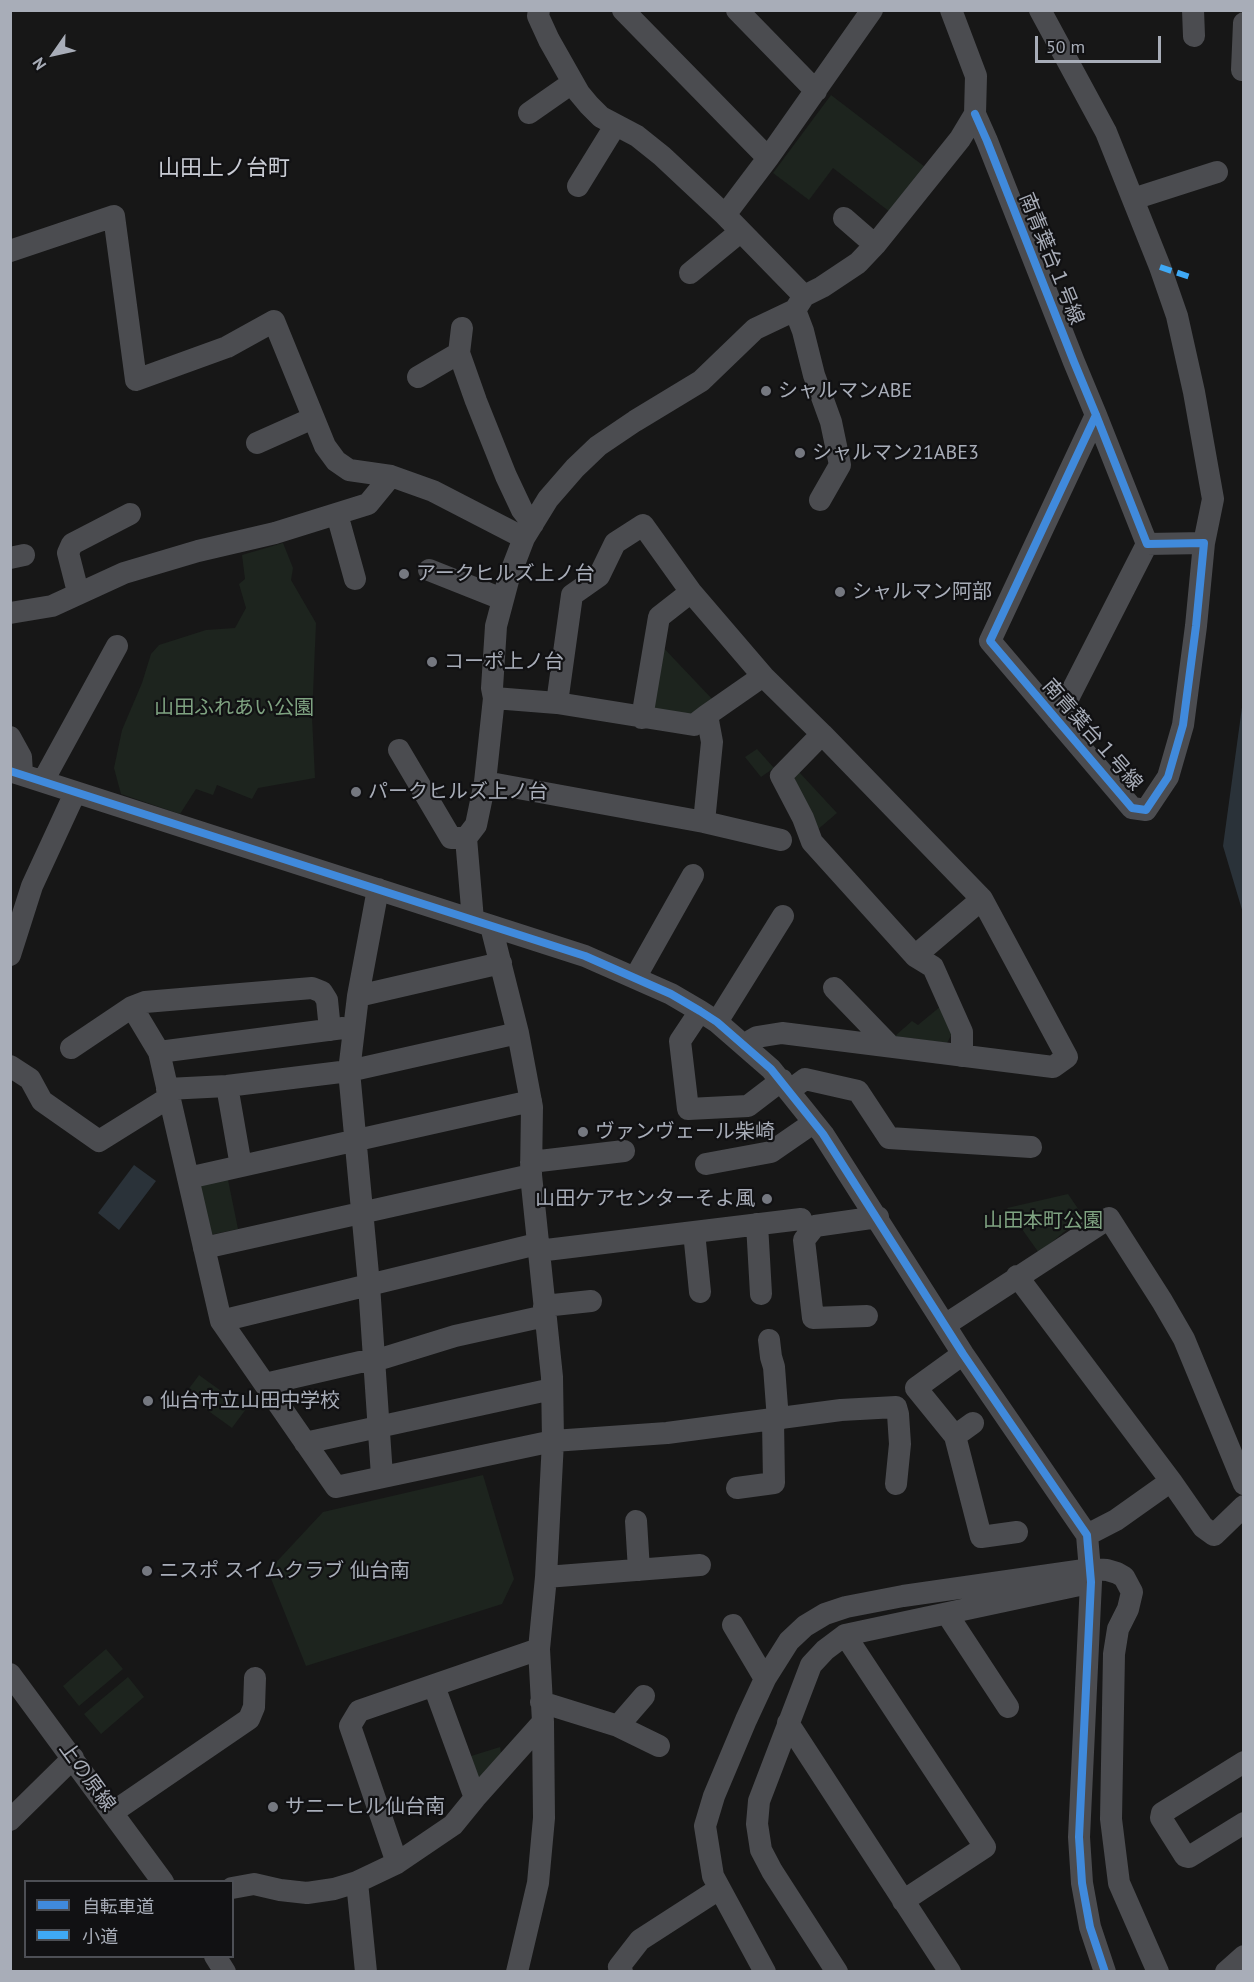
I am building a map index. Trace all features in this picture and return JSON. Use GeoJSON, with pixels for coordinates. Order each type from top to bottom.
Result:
{"type":"FeatureCollection","features":[{"type":"Feature","properties":{"kind":"street"},"geometry":{"type":"LineString","coordinates":[[539,10],[538,16],[572,83],[595,111],[615,126],[637,135],[725,214],[799,303],[803,331],[820,396],[831,422],[840,465],[820,500]]}},
{"type":"Feature","properties":{"kind":"street"},"geometry":{"type":"LineString","coordinates":[[623,10],[768,158]]}},
{"type":"Feature","properties":{"kind":"street"},"geometry":{"type":"LineString","coordinates":[[737,10],[816,91]]}},
{"type":"Feature","properties":{"kind":"street"},"geometry":{"type":"LineString","coordinates":[[517,1971],[538,1883],[544,1818],[539,1648],[546,1577],[553,1441],[552,1389],[531,1169],[531,1101],[501,963],[482,923],[466,838],[476,825],[485,782],[494,698],[492,688],[496,626],[502,599],[528,531],[548,499],[575,468],[598,446],[701,381],[755,329],[799,303],[858,263],[960,139],[975,114],[976,76],[951,10]]}},
{"type":"Feature","properties":{"kind":"street"},"geometry":{"type":"LineString","coordinates":[[1040,10],[1106,132],[1160,267],[1177,316],[1194,392],[1213,499],[1204,543],[1147,544],[1057,720]]}},
{"type":"Feature","properties":{"kind":"street"},"geometry":{"type":"LineString","coordinates":[[1193,10],[1194,36]]}},
{"type":"Feature","properties":{"kind":"street"},"geometry":{"type":"LineString","coordinates":[[725,214],[816,91],[862,15]]}},
{"type":"Feature","properties":{"kind":"street"},"geometry":{"type":"LineString","coordinates":[[1242,70],[1244,23]]}},
{"type":"Feature","properties":{"kind":"street"},"geometry":{"type":"LineString","coordinates":[[529,113],[572,83]]}},
{"type":"Feature","properties":{"kind":"street","name":"南青葉台１号線"},"geometry":{"type":"LineString","coordinates":[[975,114],[1147,544]]}},
{"type":"Feature","properties":{"kind":"street"},"geometry":{"type":"LineString","coordinates":[[578,186],[615,126]]}},
{"type":"Feature","properties":{"kind":"street"},"geometry":{"type":"LineString","coordinates":[[1132,199],[1217,172]]}},
{"type":"Feature","properties":{"kind":"street"},"geometry":{"type":"LineString","coordinates":[[10,251],[114,216],[136,380],[227,347],[274,321],[325,446],[336,461],[350,470],[392,476],[528,531]]}},
{"type":"Feature","properties":{"kind":"street"},"geometry":{"type":"LineString","coordinates":[[844,218],[875,245]]}},
{"type":"Feature","properties":{"kind":"street"},"geometry":{"type":"LineString","coordinates":[[690,273],[740,232]]}},
{"type":"Feature","properties":{"kind":"street"},"geometry":{"type":"LineString","coordinates":[[462,328],[459,352],[476,401],[522,510],[528,531]]}},
{"type":"Feature","properties":{"kind":"street"},"geometry":{"type":"LineString","coordinates":[[418,377],[459,352]]}},
{"type":"Feature","properties":{"kind":"street","name":"南青葉台１号線"},"geometry":{"type":"LineString","coordinates":[[1096,416],[990,641],[1132,808],[1146,810],[1168,777],[1183,725],[1204,543]]}},
{"type":"Feature","properties":{"kind":"street"},"geometry":{"type":"LineString","coordinates":[[257,442],[313,418]]}},
{"type":"Feature","properties":{"kind":"street"},"geometry":{"type":"LineString","coordinates":[[10,613],[52,606],[78,592],[124,573],[198,551],[275,533],[368,504],[392,476]]}},
{"type":"Feature","properties":{"kind":"street"},"geometry":{"type":"LineString","coordinates":[[78,592],[68,553],[72,544],[130,514]]}},
{"type":"Feature","properties":{"kind":"street"},"geometry":{"type":"LineString","coordinates":[[337,514],[355,579]]}},
{"type":"Feature","properties":{"kind":"street"},"geometry":{"type":"LineString","coordinates":[[557,703],[572,595],[599,576],[615,543],[643,525],[692,592],[764,676],[982,899],[1067,1057],[1053,1067],[782,1033],[757,1036],[745,1044]]}},
{"type":"Feature","properties":{"kind":"street"},"geometry":{"type":"LineString","coordinates":[[429,570],[502,599]]}},
{"type":"Feature","properties":{"kind":"street"},"geometry":{"type":"LineString","coordinates":[[642,718],[658,617],[692,592]]}},
{"type":"Feature","properties":{"kind":"street"},"geometry":{"type":"LineString","coordinates":[[25,776],[117,646]]}},
{"type":"Feature","properties":{"kind":"street"},"geometry":{"type":"LineString","coordinates":[[494,698],[557,703],[694,725],[764,676]]}},
{"type":"Feature","properties":{"kind":"street"},"geometry":{"type":"LineString","coordinates":[[704,822],[712,742],[707,715]]}},
{"type":"Feature","properties":{"kind":"street"},"geometry":{"type":"LineString","coordinates":[[822,734],[781,776],[803,818],[812,842],[915,956],[933,968],[962,1032],[962,1056]]}},
{"type":"Feature","properties":{"kind":"street"},"geometry":{"type":"LineString","coordinates":[[10,737],[21,757],[25,776]]}},
{"type":"Feature","properties":{"kind":"street"},"geometry":{"type":"LineString","coordinates":[[399,750],[451,838],[466,838]]}},
{"type":"Feature","properties":{"kind":"street"},"geometry":{"type":"LineString","coordinates":[[25,776],[585,956],[671,994],[709,1016],[745,1044],[786,1085],[823,1134],[878,1217],[963,1354],[1087,1535],[1091,1576],[1079,1837],[1082,1883],[1090,1927],[1105,1971]]}},
{"type":"Feature","properties":{"kind":"street"},"geometry":{"type":"LineString","coordinates":[[485,782],[704,822],[781,840]]}},
{"type":"Feature","properties":{"kind":"street"},"geometry":{"type":"LineString","coordinates":[[10,955],[32,885],[75,793]]}},
{"type":"Feature","properties":{"kind":"street"},"geometry":{"type":"LineString","coordinates":[[635,978],[693,875]]}},
{"type":"Feature","properties":{"kind":"street"},"geometry":{"type":"LineString","coordinates":[[378,889],[358,996],[349,1071],[369,1285],[382,1476]]}},
{"type":"Feature","properties":{"kind":"street"},"geometry":{"type":"LineString","coordinates":[[915,956],[982,899]]}},
{"type":"Feature","properties":{"kind":"street"},"geometry":{"type":"LineString","coordinates":[[783,916],[709,1016],[680,1041],[688,1109],[748,1106],[786,1085],[805,1079],[858,1090],[889,1138],[1031,1147]]}},
{"type":"Feature","properties":{"kind":"street"},"geometry":{"type":"LineString","coordinates":[[358,996],[501,963]]}},
{"type":"Feature","properties":{"kind":"street"},"geometry":{"type":"LineString","coordinates":[[71,1048],[132,1007],[145,1002],[312,988],[322,992],[327,1000],[330,1030]]}},
{"type":"Feature","properties":{"kind":"street"},"geometry":{"type":"LineString","coordinates":[[834,988],[890,1046]]}},
{"type":"Feature","properties":{"kind":"street"},"geometry":{"type":"LineString","coordinates":[[132,1007],[159,1052],[221,1321],[336,1487],[553,1441],[667,1433],[841,1410],[896,1407],[900,1444],[896,1484]]}},
{"type":"Feature","properties":{"kind":"street"},"geometry":{"type":"LineString","coordinates":[[159,1052],[354,1027]]}},
{"type":"Feature","properties":{"kind":"street"},"geometry":{"type":"LineString","coordinates":[[10,1066],[30,1080],[42,1101],[99,1141],[168,1093],[349,1071],[518,1033]]}},
{"type":"Feature","properties":{"kind":"street"},"geometry":{"type":"LineString","coordinates":[[227,1086],[241,1167]]}},
{"type":"Feature","properties":{"kind":"street"},"geometry":{"type":"LineString","coordinates":[[188,1178],[531,1101]]}},
{"type":"Feature","properties":{"kind":"street"},"geometry":{"type":"LineString","coordinates":[[706,1164],[771,1152],[813,1123]]}},
{"type":"Feature","properties":{"kind":"street"},"geometry":{"type":"LineString","coordinates":[[204,1248],[531,1169],[624,1151]]}},
{"type":"Feature","properties":{"kind":"street"},"geometry":{"type":"LineString","coordinates":[[867,1316],[813,1318],[804,1240],[815,1226],[878,1217]]}},
{"type":"Feature","properties":{"kind":"street"},"geometry":{"type":"LineString","coordinates":[[945,1325],[1109,1218],[1184,1339],[1244,1484]]}},
{"type":"Feature","properties":{"kind":"street"},"geometry":{"type":"LineString","coordinates":[[221,1321],[537,1248],[801,1219]]}},
{"type":"Feature","properties":{"kind":"street"},"geometry":{"type":"LineString","coordinates":[[757,1224],[760,1294]]}},
{"type":"Feature","properties":{"kind":"street"},"geometry":{"type":"LineString","coordinates":[[694,1232],[700,1292]]}},
{"type":"Feature","properties":{"kind":"street"},"geometry":{"type":"LineString","coordinates":[[1017,1276],[1203,1527],[1214,1535],[1244,1506]]}},
{"type":"Feature","properties":{"kind":"street"},"geometry":{"type":"LineString","coordinates":[[266,1384],[360,1362],[374,1361],[545,1311],[591,1301]]}},
{"type":"Feature","properties":{"kind":"street"},"geometry":{"type":"LineString","coordinates":[[770,1340],[785,1473]]}},
{"type":"Feature","properties":{"kind":"street"},"geometry":{"type":"LineString","coordinates":[[963,1354],[916,1388],[955,1436],[981,1537],[1017,1532]]}},
{"type":"Feature","properties":{"kind":"street"},"geometry":{"type":"LineString","coordinates":[[305,1443],[552,1389]]}},
{"type":"Feature","properties":{"kind":"street"},"geometry":{"type":"LineString","coordinates":[[737,1488],[774,1483],[778,1420]]}},
{"type":"Feature","properties":{"kind":"street"},"geometry":{"type":"LineString","coordinates":[[955,1436],[973,1423]]}},
{"type":"Feature","properties":{"kind":"street"},"geometry":{"type":"LineString","coordinates":[[1087,1535],[1116,1521],[1171,1481]]}},
{"type":"Feature","properties":{"kind":"street"},"geometry":{"type":"LineString","coordinates":[[636,1521],[639,1570]]}},
{"type":"Feature","properties":{"kind":"street"},"geometry":{"type":"LineString","coordinates":[[546,1577],[700,1565]]}},
{"type":"Feature","properties":{"kind":"street"},"geometry":{"type":"LineString","coordinates":[[837,1971],[772,1871],[761,1850],[757,1824],[759,1801],[811,1665],[825,1650],[846,1635],[947,1614],[1107,1570],[1124,1577],[1132,1592],[1119,1629],[1114,1654],[1111,1819],[1119,1883],[1158,1971]]}},
{"type":"Feature","properties":{"kind":"street"},"geometry":{"type":"LineString","coordinates":[[765,1971],[713,1876],[705,1827],[714,1796],[746,1720],[765,1679],[789,1641],[805,1626],[825,1614],[846,1606],[915,1594],[1091,1576]]}},
{"type":"Feature","properties":{"kind":"street"},"geometry":{"type":"LineString","coordinates":[[947,1614],[1008,1707]]}},
{"type":"Feature","properties":{"kind":"street"},"geometry":{"type":"LineString","coordinates":[[733,1625],[765,1679]]}},
{"type":"Feature","properties":{"kind":"street"},"geometry":{"type":"LineString","coordinates":[[846,1635],[985,1847],[903,1901]]}},
{"type":"Feature","properties":{"kind":"street"},"geometry":{"type":"LineString","coordinates":[[397,1863],[350,1726],[359,1711],[539,1648]]}},
{"type":"Feature","properties":{"kind":"street","name":"上の原線"},"geometry":{"type":"LineString","coordinates":[[10,1674],[162,1880]]}},
{"type":"Feature","properties":{"kind":"street"},"geometry":{"type":"LineString","coordinates":[[113,1812],[249,1719],[254,1707],[255,1678]]}},
{"type":"Feature","properties":{"kind":"street"},"geometry":{"type":"LineString","coordinates":[[434,1686],[475,1798]]}},
{"type":"Feature","properties":{"kind":"street"},"geometry":{"type":"LineString","coordinates":[[618,1726],[644,1696]]}},
{"type":"Feature","properties":{"kind":"street"},"geometry":{"type":"LineString","coordinates":[[542,1712],[618,1726],[659,1746]]}},
{"type":"Feature","properties":{"kind":"street"},"geometry":{"type":"LineString","coordinates":[[234,1888],[254,1884],[307,1893],[334,1889],[357,1882],[397,1863],[453,1825],[542,1712]]}},
{"type":"Feature","properties":{"kind":"street"},"geometry":{"type":"LineString","coordinates":[[788,1723],[950,1971]]}},
{"type":"Feature","properties":{"kind":"street"},"geometry":{"type":"LineString","coordinates":[[10,1820],[73,1758]]}},
{"type":"Feature","properties":{"kind":"street"},"geometry":{"type":"LineString","coordinates":[[1244,1762],[1162,1814],[1161,1818],[1185,1856],[1189,1857],[1244,1823]]}},
{"type":"Feature","properties":{"kind":"street"},"geometry":{"type":"LineString","coordinates":[[357,1882],[366,1971]]}},
{"type":"Feature","properties":{"kind":"street"},"geometry":{"type":"LineString","coordinates":[[622,1971],[619,1967],[640,1940],[719,1889]]}},
{"type":"Feature","properties":{"kind":"street"},"geometry":{"type":"LineString","coordinates":[[1226,1971],[1244,1956]]}},
{"type":"Feature","properties":{"kind":"street"},"geometry":{"type":"LineString","coordinates":[[216,1958],[225,1971]]}},
{"type":"Feature","properties":{"kind":"green space"},"geometry":{"type":"Polygon","coordinates":[[[831,95],[925,167],[890,212],[833,168],[809,200],[773,173],[831,95]]]}},
{"type":"Feature","properties":{"kind":"green space","name":"山田ふれあい公園"},"geometry":{"type":"Polygon","coordinates":[[[283,543],[293,568],[291,580],[316,623],[312,717],[315,778],[258,788],[252,799],[217,785],[213,795],[196,789],[180,814],[121,794],[114,768],[122,730],[142,683],[151,654],[159,645],[206,630],[235,628],[246,608],[239,584],[245,579],[242,555],[283,543]]]}},
{"type":"Feature","properties":{"kind":"green space"},"geometry":{"type":"Polygon","coordinates":[[[658,642],[714,701],[689,721],[646,714],[658,642]]]}},
{"type":"Feature","properties":{"kind":"green space"},"geometry":{"type":"Polygon","coordinates":[[[757,749],[774,768],[761,777],[745,757],[757,749]]]}},
{"type":"Feature","properties":{"kind":"green space"},"geometry":{"type":"Polygon","coordinates":[[[799,772],[837,813],[816,831],[794,777],[799,772]]]}},
{"type":"Feature","properties":{"kind":"green space"},"geometry":{"type":"Polygon","coordinates":[[[941,1006],[955,1028],[947,1043],[895,1036],[912,1021],[918,1025],[941,1006]]]}},
{"type":"Feature","properties":{"kind":"green space"},"geometry":{"type":"Polygon","coordinates":[[[227,1175],[238,1229],[205,1236],[193,1182],[227,1175]]]}},
{"type":"Feature","properties":{"kind":"green space","name":"山田本町公園"},"geometry":{"type":"Polygon","coordinates":[[[1068,1194],[1083,1216],[1039,1253],[1007,1208],[1068,1194]]]}},
{"type":"Feature","properties":{"kind":"green space"},"geometry":{"type":"Polygon","coordinates":[[[199,1375],[246,1409],[232,1428],[185,1394],[199,1375]]]}},
{"type":"Feature","properties":{"kind":"green space"},"geometry":{"type":"Polygon","coordinates":[[[483,1475],[514,1579],[502,1604],[306,1666],[268,1571],[323,1512],[483,1475]]]}},
{"type":"Feature","properties":{"kind":"green space"},"geometry":{"type":"Polygon","coordinates":[[[106,1649],[123,1669],[79,1706],[63,1686],[106,1649]]]}},
{"type":"Feature","properties":{"kind":"green space"},"geometry":{"type":"Polygon","coordinates":[[[128,1677],[144,1697],[101,1734],[84,1714],[128,1677]]]}},
{"type":"Feature","properties":{"kind":"green space"},"geometry":{"type":"Polygon","coordinates":[[[500,1747],[502,1759],[477,1781],[468,1757],[500,1747]]]}},
{"type":"Feature","properties":{"kind":"shaded area"},"geometry":{"type":"Polygon","coordinates":[[[1243,700],[1243,913],[1223,846],[1243,700]]]}},
{"type":"Feature","properties":{"kind":"shaded area"},"geometry":{"type":"Polygon","coordinates":[[[134,1165],[156,1181],[119,1230],[98,1213],[134,1165]]]}},
{"type":"Feature","properties":{"kind":"marked path"},"geometry":{"type":"LineString","coordinates":[[1160,267],[1193,278]]}},
{"type":"Feature","properties":{"kind":"cycle path"},"geometry":{"type":"LineString","coordinates":[[975,114],[987,141],[1074,362],[1096,415],[1147,544],[1204,543],[1183,725],[1168,777],[1146,810],[1132,808],[990,641],[1096,415]]}},
{"type":"Feature","properties":{"kind":"cycle path"},"geometry":{"type":"LineString","coordinates":[[10,771],[585,956],[671,994],[700,1011],[717,1022],[771,1069],[823,1134],[963,1354],[1087,1535],[1091,1582],[1079,1837],[1082,1883],[1090,1927],[1105,1972]]}},
{"type":"Feature","properties":{"kind":"place","name":"シャルマンABE"},"geometry":{"type":"Point","coordinates":[766,391]}},
{"type":"Feature","properties":{"kind":"place","name":"シャルマン21ABE3"},"geometry":{"type":"Point","coordinates":[800,453]}},
{"type":"Feature","properties":{"kind":"place","name":"アークヒルズ上ノ台"},"geometry":{"type":"Point","coordinates":[404,574]}},
{"type":"Feature","properties":{"kind":"place","name":"シャルマン阿部"},"geometry":{"type":"Point","coordinates":[840,592]}},
{"type":"Feature","properties":{"kind":"place","name":"コーポ上ノ台"},"geometry":{"type":"Point","coordinates":[432,662]}},
{"type":"Feature","properties":{"kind":"place","name":"パークヒルズ上ノ台"},"geometry":{"type":"Point","coordinates":[356,792]}},
{"type":"Feature","properties":{"kind":"place","name":"ヴァンヴェール柴崎"},"geometry":{"type":"Point","coordinates":[583,1132]}},
{"type":"Feature","properties":{"kind":"place","name":"山田ケアセンターそよ風"},"geometry":{"type":"Point","coordinates":[767,1199]}},
{"type":"Feature","properties":{"kind":"place","name":"仙台市立山田中学校"},"geometry":{"type":"Point","coordinates":[148,1401]}},
{"type":"Feature","properties":{"kind":"place","name":"ニスポ スイムクラブ 仙台南"},"geometry":{"type":"Point","coordinates":[147,1571]}},
{"type":"Feature","properties":{"kind":"place","name":"サニーヒル仙台南"},"geometry":{"type":"Point","coordinates":[273,1807]}},
{"type":"Feature","properties":{"kind":"district","name":"山田上ノ台町"},"geometry":{"type":"Point","coordinates":[224,169]}}]}
